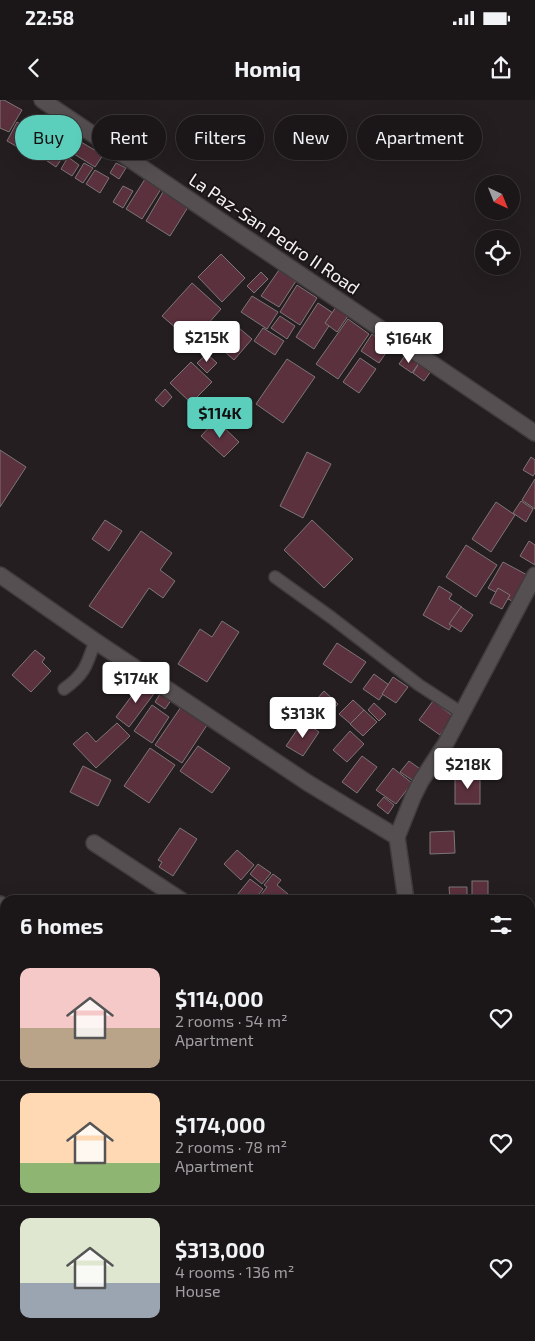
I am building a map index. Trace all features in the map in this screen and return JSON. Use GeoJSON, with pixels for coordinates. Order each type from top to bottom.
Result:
{"type":"FeatureCollection","features":[{"type":"Feature","properties":{"kind":"street","name":"La Paz-San Pedro II Road"},"geometry":{"type":"LineString","coordinates":[[42,100],[535,433]]}},
{"type":"Feature","properties":{"kind":"street"},"geometry":{"type":"LineString","coordinates":[[0,575],[95,641],[308,783],[397,837]]}},
{"type":"Feature","properties":{"kind":"street"},"geometry":{"type":"LineString","coordinates":[[405,895],[397,837],[413,797],[421,781],[446,743],[535,575]]}},
{"type":"Feature","properties":{"kind":"street"},"geometry":{"type":"LineString","coordinates":[[94,843],[173,895]]}},
{"type":"Feature","properties":{"kind":"lane"},"geometry":{"type":"LineString","coordinates":[[275,577],[419,685],[462,713]]}},
{"type":"Feature","properties":{"kind":"lane"},"geometry":{"type":"LineString","coordinates":[[64,689],[80,676],[87,664],[95,641]]}},
{"type":"Feature","properties":{"kind":"building"},"geometry":{"type":"Polygon","coordinates":[[[0,100],[4,100],[22,110],[19,115],[15,115],[15,122],[9,132],[0,128],[0,100]]]}},
{"type":"Feature","properties":{"kind":"building"},"geometry":{"type":"Polygon","coordinates":[[[15,126],[15,146],[7,141],[15,126]]]}},
{"type":"Feature","properties":{"kind":"building"},"geometry":{"type":"Polygon","coordinates":[[[82,143],[92,148],[92,160],[100,160],[95,167],[82,159],[82,143]]]}},
{"type":"Feature","properties":{"kind":"building"},"geometry":{"type":"Polygon","coordinates":[[[46,160],[61,160],[56,167],[46,160]]]}},
{"type":"Feature","properties":{"kind":"building"},"geometry":{"type":"Polygon","coordinates":[[[66,160],[72,160],[79,165],[72,176],[61,169],[66,160]]]}},
{"type":"Feature","properties":{"kind":"building"},"geometry":{"type":"Polygon","coordinates":[[[84,163],[93,168],[83,183],[75,178],[84,163]]]}},
{"type":"Feature","properties":{"kind":"building"},"geometry":{"type":"Polygon","coordinates":[[[116,163],[126,168],[119,179],[110,173],[116,163]]]}},
{"type":"Feature","properties":{"kind":"building"},"geometry":{"type":"Polygon","coordinates":[[[95,170],[109,178],[100,193],[86,184],[95,170]]]}},
{"type":"Feature","properties":{"kind":"building"},"geometry":{"type":"Polygon","coordinates":[[[145,179],[161,189],[142,219],[126,209],[145,179]]]}},
{"type":"Feature","properties":{"kind":"building"},"geometry":{"type":"Polygon","coordinates":[[[123,186],[133,191],[123,208],[113,202],[123,186]]]}},
{"type":"Feature","properties":{"kind":"building"},"geometry":{"type":"Polygon","coordinates":[[[163,192],[188,207],[170,236],[146,221],[163,192]]]}},
{"type":"Feature","properties":{"kind":"building"},"geometry":{"type":"Polygon","coordinates":[[[221,254],[245,278],[222,302],[198,277],[221,254]]]}},
{"type":"Feature","properties":{"kind":"building"},"geometry":{"type":"Polygon","coordinates":[[[279,270],[296,281],[279,307],[261,296],[279,270]]]}},
{"type":"Feature","properties":{"kind":"building"},"geometry":{"type":"Polygon","coordinates":[[[261,272],[268,279],[254,293],[247,286],[261,272]]]}},
{"type":"Feature","properties":{"kind":"building"},"geometry":{"type":"Polygon","coordinates":[[[192,283],[221,309],[192,342],[162,316],[192,283]]]}},
{"type":"Feature","properties":{"kind":"building"},"geometry":{"type":"Polygon","coordinates":[[[297,285],[317,298],[300,325],[280,312],[297,285]]]}},
{"type":"Feature","properties":{"kind":"building"},"geometry":{"type":"Polygon","coordinates":[[[252,296],[278,312],[267,329],[241,312],[252,296]]]}},
{"type":"Feature","properties":{"kind":"building"},"geometry":{"type":"Polygon","coordinates":[[[318,303],[336,315],[314,349],[296,337],[318,303]]]}},
{"type":"Feature","properties":{"kind":"building"},"geometry":{"type":"Polygon","coordinates":[[[336,307],[348,316],[337,332],[325,323],[336,307]]]}},
{"type":"Feature","properties":{"kind":"building"},"geometry":{"type":"Polygon","coordinates":[[[280,316],[295,326],[287,339],[271,328],[280,316]]]}},
{"type":"Feature","properties":{"kind":"building"},"geometry":{"type":"Polygon","coordinates":[[[348,319],[369,334],[338,379],[316,364],[348,319]]]}},
{"type":"Feature","properties":{"kind":"building"},"geometry":{"type":"Polygon","coordinates":[[[232,322],[252,339],[234,360],[215,343],[232,322]]]}},
{"type":"Feature","properties":{"kind":"building"},"geometry":{"type":"Polygon","coordinates":[[[263,328],[284,341],[275,355],[254,341],[263,328]]]}},
{"type":"Feature","properties":{"kind":"building"},"geometry":{"type":"Polygon","coordinates":[[[372,334],[390,347],[379,363],[361,351],[372,334]]]}},
{"type":"Feature","properties":{"kind":"building"},"geometry":{"type":"Polygon","coordinates":[[[207,354],[217,363],[207,373],[197,363],[207,354]]]}},
{"type":"Feature","properties":{"kind":"building"},"geometry":{"type":"Polygon","coordinates":[[[406,354],[419,363],[412,373],[399,364],[406,354]]]}},
{"type":"Feature","properties":{"kind":"building"},"geometry":{"type":"Polygon","coordinates":[[[360,358],[376,369],[359,393],[343,382],[360,358]]]}},
{"type":"Feature","properties":{"kind":"building"},"geometry":{"type":"Polygon","coordinates":[[[287,359],[315,377],[283,423],[256,404],[287,359]]]}},
{"type":"Feature","properties":{"kind":"building"},"geometry":{"type":"Polygon","coordinates":[[[191,362],[212,382],[191,403],[170,383],[191,362]]]}},
{"type":"Feature","properties":{"kind":"building"},"geometry":{"type":"Polygon","coordinates":[[[419,363],[431,371],[424,381],[413,373],[419,363]]]}},
{"type":"Feature","properties":{"kind":"building"},"geometry":{"type":"Polygon","coordinates":[[[165,389],[172,397],[163,407],[155,400],[165,389]]]}},
{"type":"Feature","properties":{"kind":"building"},"geometry":{"type":"Polygon","coordinates":[[[216,420],[239,442],[224,457],[201,436],[216,420]]]}},
{"type":"Feature","properties":{"kind":"building"},"geometry":{"type":"Polygon","coordinates":[[[0,450],[26,467],[0,507],[0,450]]]}},
{"type":"Feature","properties":{"kind":"building"},"geometry":{"type":"Polygon","coordinates":[[[307,452],[331,464],[303,518],[280,506],[307,452]]]}},
{"type":"Feature","properties":{"kind":"building"},"geometry":{"type":"Polygon","coordinates":[[[531,457],[535,460],[535,473],[533,476],[523,470],[531,457]]]}},
{"type":"Feature","properties":{"kind":"building"},"geometry":{"type":"Polygon","coordinates":[[[535,479],[535,509],[522,500],[535,479]]]}},
{"type":"Feature","properties":{"kind":"building"},"geometry":{"type":"Polygon","coordinates":[[[521,501],[533,509],[526,522],[513,513],[521,501]]]}},
{"type":"Feature","properties":{"kind":"building"},"geometry":{"type":"Polygon","coordinates":[[[496,502],[515,515],[491,552],[472,539],[496,502]]]}},
{"type":"Feature","properties":{"kind":"building"},"geometry":{"type":"Polygon","coordinates":[[[105,520],[122,531],[109,551],[92,539],[105,520]]]}},
{"type":"Feature","properties":{"kind":"building"},"geometry":{"type":"Polygon","coordinates":[[[312,520],[353,559],[324,588],[284,550],[312,520]]]}},
{"type":"Feature","properties":{"kind":"building"},"geometry":{"type":"Polygon","coordinates":[[[141,531],[172,553],[160,570],[175,581],[163,598],[149,588],[122,628],[89,606],[141,531]]]}},
{"type":"Feature","properties":{"kind":"building"},"geometry":{"type":"Polygon","coordinates":[[[529,541],[535,545],[535,565],[520,556],[529,541]]]}},
{"type":"Feature","properties":{"kind":"building"},"geometry":{"type":"Polygon","coordinates":[[[466,545],[497,565],[476,597],[446,577],[466,545]]]}},
{"type":"Feature","properties":{"kind":"building"},"geometry":{"type":"Polygon","coordinates":[[[503,562],[531,577],[518,599],[514,597],[512,601],[488,588],[503,562]]]}},
{"type":"Feature","properties":{"kind":"building"},"geometry":{"type":"Polygon","coordinates":[[[439,586],[452,594],[449,599],[462,607],[449,630],[423,615],[439,586]]]}},
{"type":"Feature","properties":{"kind":"building"},"geometry":{"type":"Polygon","coordinates":[[[498,588],[510,595],[502,609],[490,603],[498,588]]]}},
{"type":"Feature","properties":{"kind":"building"},"geometry":{"type":"Polygon","coordinates":[[[461,607],[473,615],[461,632],[449,624],[461,607]]]}},
{"type":"Feature","properties":{"kind":"building"},"geometry":{"type":"Polygon","coordinates":[[[222,621],[239,632],[207,682],[178,664],[200,629],[212,637],[222,621]]]}},
{"type":"Feature","properties":{"kind":"building"},"geometry":{"type":"Polygon","coordinates":[[[337,643],[366,662],[351,683],[323,664],[337,643]]]}},
{"type":"Feature","properties":{"kind":"building"},"geometry":{"type":"Polygon","coordinates":[[[35,650],[45,658],[42,662],[51,671],[31,692],[12,675],[35,650]]]}},
{"type":"Feature","properties":{"kind":"building"},"geometry":{"type":"Polygon","coordinates":[[[374,674],[389,685],[379,700],[363,689],[374,674]]]}},
{"type":"Feature","properties":{"kind":"building"},"geometry":{"type":"Polygon","coordinates":[[[393,677],[408,687],[396,703],[382,694],[393,677]]]}},
{"type":"Feature","properties":{"kind":"building"},"geometry":{"type":"Polygon","coordinates":[[[142,682],[156,691],[129,727],[116,717],[142,682]]]}},
{"type":"Feature","properties":{"kind":"building"},"geometry":{"type":"Polygon","coordinates":[[[163,689],[174,696],[165,709],[155,702],[163,689]]]}},
{"type":"Feature","properties":{"kind":"building"},"geometry":{"type":"Polygon","coordinates":[[[324,691],[338,704],[325,719],[311,706],[324,691]]]}},
{"type":"Feature","properties":{"kind":"building"},"geometry":{"type":"Polygon","coordinates":[[[353,700],[365,711],[352,725],[339,714],[353,700]]]}},
{"type":"Feature","properties":{"kind":"building"},"geometry":{"type":"Polygon","coordinates":[[[433,701],[453,716],[440,735],[419,720],[433,701]]]}},
{"type":"Feature","properties":{"kind":"building"},"geometry":{"type":"Polygon","coordinates":[[[374,703],[386,714],[379,721],[368,710],[374,703]]]}},
{"type":"Feature","properties":{"kind":"building"},"geometry":{"type":"Polygon","coordinates":[[[183,704],[209,722],[182,763],[155,745],[183,704]]]}},
{"type":"Feature","properties":{"kind":"building"},"geometry":{"type":"Polygon","coordinates":[[[152,705],[169,717],[152,743],[134,731],[152,705]]]}},
{"type":"Feature","properties":{"kind":"building"},"geometry":{"type":"Polygon","coordinates":[[[364,710],[377,722],[363,736],[350,724],[364,710]]]}},
{"type":"Feature","properties":{"kind":"building"},"geometry":{"type":"Polygon","coordinates":[[[303,721],[319,732],[303,756],[286,746],[303,721]]]}},
{"type":"Feature","properties":{"kind":"building"},"geometry":{"type":"Polygon","coordinates":[[[117,723],[130,736],[96,768],[73,744],[87,732],[96,742],[117,723]]]}},
{"type":"Feature","properties":{"kind":"building"},"geometry":{"type":"Polygon","coordinates":[[[350,731],[364,744],[347,762],[333,750],[350,731]]]}},
{"type":"Feature","properties":{"kind":"building"},"geometry":{"type":"Polygon","coordinates":[[[198,746],[230,768],[212,793],[180,771],[198,746]]]}},
{"type":"Feature","properties":{"kind":"building"},"geometry":{"type":"Polygon","coordinates":[[[150,748],[175,765],[149,803],[124,786],[150,748]]]}},
{"type":"Feature","properties":{"kind":"building"},"geometry":{"type":"Polygon","coordinates":[[[362,756],[377,767],[357,793],[342,782],[362,756]]]}},
{"type":"Feature","properties":{"kind":"building"},"geometry":{"type":"Polygon","coordinates":[[[409,761],[423,771],[415,782],[400,772],[409,761]]]}},
{"type":"Feature","properties":{"kind":"building"},"geometry":{"type":"Polygon","coordinates":[[[83,766],[111,780],[98,806],[70,792],[83,766]]]}},
{"type":"Feature","properties":{"kind":"building"},"geometry":{"type":"Polygon","coordinates":[[[393,768],[412,783],[396,804],[376,790],[393,768]]]}},
{"type":"Feature","properties":{"kind":"building"},"geometry":{"type":"Polygon","coordinates":[[[455,775],[480,775],[480,804],[455,804],[455,775]]]}},
{"type":"Feature","properties":{"kind":"building"},"geometry":{"type":"Polygon","coordinates":[[[384,797],[394,805],[388,814],[377,805],[384,797]]]}},
{"type":"Feature","properties":{"kind":"building"},"geometry":{"type":"Polygon","coordinates":[[[180,828],[197,839],[173,876],[159,867],[162,862],[158,860],[180,828]]]}},
{"type":"Feature","properties":{"kind":"building"},"geometry":{"type":"Polygon","coordinates":[[[454,831],[455,853],[430,854],[430,832],[454,831]]]}},
{"type":"Feature","properties":{"kind":"building"},"geometry":{"type":"Polygon","coordinates":[[[237,850],[254,865],[241,880],[224,864],[237,850]]]}},
{"type":"Feature","properties":{"kind":"building"},"geometry":{"type":"Polygon","coordinates":[[[258,864],[271,873],[262,884],[250,874],[258,864]]]}},
{"type":"Feature","properties":{"kind":"building"},"geometry":{"type":"Polygon","coordinates":[[[273,874],[281,880],[277,885],[288,894],[261,895],[267,887],[264,885],[273,874]]]}},
{"type":"Feature","properties":{"kind":"building"},"geometry":{"type":"Polygon","coordinates":[[[250,879],[263,889],[258,895],[237,895],[250,879]]]}},
{"type":"Feature","properties":{"kind":"building"},"geometry":{"type":"Polygon","coordinates":[[[472,881],[488,881],[488,895],[472,895],[472,881]]]}},
{"type":"Feature","properties":{"kind":"building"},"geometry":{"type":"Polygon","coordinates":[[[449,887],[467,887],[467,895],[450,895],[449,887]]]}}]}
